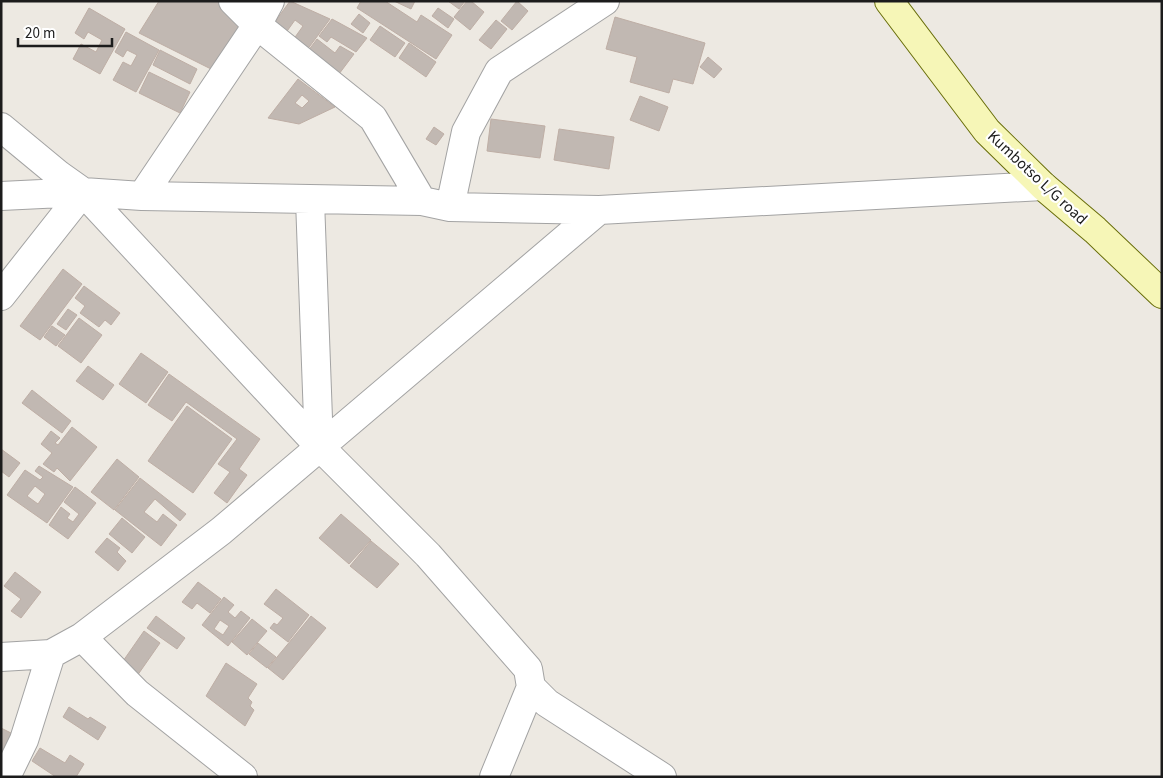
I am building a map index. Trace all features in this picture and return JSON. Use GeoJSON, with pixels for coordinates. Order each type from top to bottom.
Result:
{"type":"FeatureCollection","features":[{"type":"Feature","properties":{"kind":"main road","name":"Kumbotso L/G road"},"geometry":{"type":"LineString","coordinates":[[890,1],[987,131],[1043,186],[1095,230],[1162,294]]}},
{"type":"Feature","properties":{"kind":"street"},"geometry":{"type":"LineString","coordinates":[[233,1],[257,25],[373,118],[422,201]]}},
{"type":"Feature","properties":{"kind":"street"},"geometry":{"type":"LineString","coordinates":[[142,196],[257,25],[270,1]]}},
{"type":"Feature","properties":{"kind":"street"},"geometry":{"type":"LineString","coordinates":[[450,207],[466,132],[499,71],[605,1]]}},
{"type":"Feature","properties":{"kind":"street"},"geometry":{"type":"LineString","coordinates":[[1,127],[59,175],[83,192],[319,446],[428,555],[528,669],[531,688],[494,777]]}},
{"type":"Feature","properties":{"kind":"street"},"geometry":{"type":"LineString","coordinates":[[1,196],[83,192],[142,196],[422,201],[450,207],[599,210],[1043,186]]}},
{"type":"Feature","properties":{"kind":"street"},"geometry":{"type":"LineString","coordinates":[[1,296],[83,192]]}},
{"type":"Feature","properties":{"kind":"street"},"geometry":{"type":"LineString","coordinates":[[310,200],[319,446]]}},
{"type":"Feature","properties":{"kind":"street"},"geometry":{"type":"LineString","coordinates":[[1,657],[51,654],[82,636],[221,531],[599,210]]}},
{"type":"Feature","properties":{"kind":"street"},"geometry":{"type":"LineString","coordinates":[[82,636],[137,693],[243,777]]}},
{"type":"Feature","properties":{"kind":"street"},"geometry":{"type":"LineString","coordinates":[[6,777],[24,740],[51,654]]}},
{"type":"Feature","properties":{"kind":"street"},"geometry":{"type":"LineString","coordinates":[[531,688],[546,703],[625,766],[662,777]]}},
{"type":"Feature","properties":{"kind":"building"},"geometry":{"type":"Polygon","coordinates":[[[159,1],[217,1],[245,23],[213,70],[139,33],[159,1]]]}},
{"type":"Feature","properties":{"kind":"building"},"geometry":{"type":"Polygon","coordinates":[[[290,1],[330,19],[307,50],[293,40],[303,26],[295,20],[285,34],[272,26],[290,1]]]}},
{"type":"Feature","properties":{"kind":"building"},"geometry":{"type":"Polygon","coordinates":[[[361,1],[385,1],[417,22],[421,15],[452,35],[436,59],[357,8],[361,1]]]}},
{"type":"Feature","properties":{"kind":"building"},"geometry":{"type":"Polygon","coordinates":[[[394,1],[415,1],[411,9],[394,1]]]}},
{"type":"Feature","properties":{"kind":"building"},"geometry":{"type":"Polygon","coordinates":[[[448,1],[465,1],[459,9],[448,1]]]}},
{"type":"Feature","properties":{"kind":"building"},"geometry":{"type":"Polygon","coordinates":[[[467,1],[471,1],[484,12],[470,30],[454,17],[467,1]]]}},
{"type":"Feature","properties":{"kind":"building"},"geometry":{"type":"Polygon","coordinates":[[[517,1],[528,11],[512,30],[501,21],[517,1]]]}},
{"type":"Feature","properties":{"kind":"building"},"geometry":{"type":"Polygon","coordinates":[[[89,8],[125,29],[100,74],[73,59],[81,44],[96,52],[102,40],[88,32],[84,39],[75,33],[89,8]]]}},
{"type":"Feature","properties":{"kind":"building"},"geometry":{"type":"Polygon","coordinates":[[[438,8],[454,19],[448,28],[432,16],[438,8]]]}},
{"type":"Feature","properties":{"kind":"building"},"geometry":{"type":"Polygon","coordinates":[[[359,14],[370,23],[363,33],[351,24],[359,14]]]}},
{"type":"Feature","properties":{"kind":"building"},"geometry":{"type":"Polygon","coordinates":[[[615,17],[705,43],[693,84],[673,79],[669,93],[630,82],[637,57],[606,49],[615,17]]]}},
{"type":"Feature","properties":{"kind":"building"},"geometry":{"type":"Polygon","coordinates":[[[332,19],[367,38],[356,52],[331,37],[327,42],[319,36],[332,19]]]}},
{"type":"Feature","properties":{"kind":"building"},"geometry":{"type":"Polygon","coordinates":[[[496,20],[507,29],[491,49],[479,40],[496,20]]]}},
{"type":"Feature","properties":{"kind":"building"},"geometry":{"type":"Polygon","coordinates":[[[380,26],[405,43],[395,57],[370,40],[380,26]]]}},
{"type":"Feature","properties":{"kind":"building"},"geometry":{"type":"Polygon","coordinates":[[[126,32],[159,50],[136,92],[113,80],[123,62],[131,66],[137,55],[127,50],[123,57],[115,52],[126,32]]]}},
{"type":"Feature","properties":{"kind":"building"},"geometry":{"type":"Polygon","coordinates":[[[317,39],[335,53],[340,46],[354,54],[339,74],[308,51],[317,39]]]}},
{"type":"Feature","properties":{"kind":"building"},"geometry":{"type":"Polygon","coordinates":[[[409,43],[436,62],[426,77],[399,58],[409,43]]]}},
{"type":"Feature","properties":{"kind":"building"},"geometry":{"type":"Polygon","coordinates":[[[160,50],[197,69],[190,84],[153,65],[160,50]]]}},
{"type":"Feature","properties":{"kind":"building"},"geometry":{"type":"Polygon","coordinates":[[[708,57],[722,69],[714,78],[700,67],[708,57]]]}},
{"type":"Feature","properties":{"kind":"building"},"geometry":{"type":"Polygon","coordinates":[[[149,72],[190,92],[180,113],[139,93],[149,72]]]}},
{"type":"Feature","properties":{"kind":"building"},"geometry":{"type":"Polygon","coordinates":[[[298,79],[335,107],[299,124],[268,118],[298,79]],[[302,95],[295,103],[302,108],[309,101],[302,95]]]}},
{"type":"Feature","properties":{"kind":"building"},"geometry":{"type":"Polygon","coordinates":[[[640,96],[668,107],[659,131],[630,120],[640,96]]]}},
{"type":"Feature","properties":{"kind":"building"},"geometry":{"type":"Polygon","coordinates":[[[491,119],[545,126],[540,158],[487,151],[491,119]]]}},
{"type":"Feature","properties":{"kind":"building"},"geometry":{"type":"Polygon","coordinates":[[[434,127],[444,134],[436,145],[426,139],[434,127]]]}},
{"type":"Feature","properties":{"kind":"building"},"geometry":{"type":"Polygon","coordinates":[[[559,129],[614,137],[609,169],[554,160],[559,129]]]}},
{"type":"Feature","properties":{"kind":"building"},"geometry":{"type":"Polygon","coordinates":[[[63,269],[82,284],[40,340],[20,326],[63,269]]]}},
{"type":"Feature","properties":{"kind":"building"},"geometry":{"type":"Polygon","coordinates":[[[84,286],[120,313],[111,325],[105,320],[99,327],[80,313],[85,306],[75,298],[84,286]]]}},
{"type":"Feature","properties":{"kind":"building"},"geometry":{"type":"Polygon","coordinates":[[[68,309],[77,315],[66,330],[57,324],[68,309]]]}},
{"type":"Feature","properties":{"kind":"building"},"geometry":{"type":"Polygon","coordinates":[[[79,318],[102,335],[81,363],[58,346],[79,318]]]}},
{"type":"Feature","properties":{"kind":"building"},"geometry":{"type":"Polygon","coordinates":[[[52,326],[65,335],[56,346],[44,337],[52,326]]]}},
{"type":"Feature","properties":{"kind":"building"},"geometry":{"type":"Polygon","coordinates":[[[141,353],[168,372],[146,403],[119,384],[141,353]]]}},
{"type":"Feature","properties":{"kind":"building"},"geometry":{"type":"Polygon","coordinates":[[[88,366],[114,385],[103,400],[76,381],[88,366]]]}},
{"type":"Feature","properties":{"kind":"building"},"geometry":{"type":"Polygon","coordinates":[[[169,374],[260,439],[239,469],[247,475],[227,503],[214,493],[230,472],[218,464],[237,439],[186,402],[172,421],[148,405],[169,374]]]}},
{"type":"Feature","properties":{"kind":"building"},"geometry":{"type":"Polygon","coordinates":[[[32,390],[71,421],[62,433],[22,403],[32,390]]]}},
{"type":"Feature","properties":{"kind":"building"},"geometry":{"type":"Polygon","coordinates":[[[187,406],[232,439],[193,493],[148,461],[187,406]]]}},
{"type":"Feature","properties":{"kind":"building"},"geometry":{"type":"Polygon","coordinates":[[[72,427],[97,447],[70,481],[57,468],[54,472],[43,464],[52,453],[41,444],[51,431],[60,438],[55,443],[58,445],[72,427]]]}},
{"type":"Feature","properties":{"kind":"building"},"geometry":{"type":"Polygon","coordinates":[[[1,449],[20,463],[9,477],[1,471],[1,449]]]}},
{"type":"Feature","properties":{"kind":"building"},"geometry":{"type":"Polygon","coordinates":[[[117,459],[139,477],[114,510],[91,492],[117,459]]]}},
{"type":"Feature","properties":{"kind":"building"},"geometry":{"type":"Polygon","coordinates":[[[39,466],[73,487],[47,523],[7,495],[25,470],[40,480],[43,477],[35,471],[39,466]],[[35,486],[27,496],[38,504],[45,494],[35,486]]]}},
{"type":"Feature","properties":{"kind":"building"},"geometry":{"type":"Polygon","coordinates":[[[140,478],[186,514],[180,521],[155,499],[144,512],[157,522],[163,514],[177,525],[161,546],[115,510],[140,478]]]}},
{"type":"Feature","properties":{"kind":"building"},"geometry":{"type":"Polygon","coordinates":[[[75,487],[96,503],[68,539],[49,525],[61,507],[70,514],[67,518],[73,522],[79,514],[64,502],[75,487]]]}},
{"type":"Feature","properties":{"kind":"building"},"geometry":{"type":"Polygon","coordinates":[[[341,514],[371,540],[349,564],[319,538],[341,514]]]}},
{"type":"Feature","properties":{"kind":"building"},"geometry":{"type":"Polygon","coordinates":[[[122,518],[145,537],[132,553],[109,534],[122,518]]]}},
{"type":"Feature","properties":{"kind":"building"},"geometry":{"type":"Polygon","coordinates":[[[107,538],[120,548],[117,552],[126,561],[118,571],[95,552],[107,538]]]}},
{"type":"Feature","properties":{"kind":"building"},"geometry":{"type":"Polygon","coordinates":[[[371,541],[399,564],[377,588],[350,566],[371,541]]]}},
{"type":"Feature","properties":{"kind":"building"},"geometry":{"type":"Polygon","coordinates":[[[15,572],[41,592],[21,618],[11,611],[21,599],[4,586],[15,572]]]}},
{"type":"Feature","properties":{"kind":"building"},"geometry":{"type":"Polygon","coordinates":[[[198,582],[221,599],[210,613],[197,603],[192,609],[182,602],[198,582]]]}},
{"type":"Feature","properties":{"kind":"building"},"geometry":{"type":"Polygon","coordinates":[[[276,589],[309,615],[288,642],[270,628],[274,623],[277,625],[283,618],[264,604],[276,589]]]}},
{"type":"Feature","properties":{"kind":"building"},"geometry":{"type":"Polygon","coordinates":[[[224,597],[234,605],[228,612],[235,618],[241,611],[250,618],[228,646],[202,625],[224,597]],[[220,620],[214,629],[223,635],[229,626],[220,620]]]}},
{"type":"Feature","properties":{"kind":"building"},"geometry":{"type":"Polygon","coordinates":[[[156,616],[185,638],[177,649],[147,628],[156,616]]]}},
{"type":"Feature","properties":{"kind":"building"},"geometry":{"type":"Polygon","coordinates":[[[311,616],[326,628],[283,680],[268,668],[311,616]]]}},
{"type":"Feature","properties":{"kind":"building"},"geometry":{"type":"Polygon","coordinates":[[[252,619],[267,631],[247,655],[232,642],[252,619]]]}},
{"type":"Feature","properties":{"kind":"building"},"geometry":{"type":"Polygon","coordinates":[[[144,631],[160,643],[137,676],[121,664],[144,631]]]}},
{"type":"Feature","properties":{"kind":"building"},"geometry":{"type":"Polygon","coordinates":[[[258,643],[276,657],[267,668],[249,654],[258,643]]]}},
{"type":"Feature","properties":{"kind":"building"},"geometry":{"type":"Polygon","coordinates":[[[226,663],[257,684],[248,698],[252,702],[250,706],[254,710],[245,726],[206,696],[226,663]]]}},
{"type":"Feature","properties":{"kind":"building"},"geometry":{"type":"Polygon","coordinates":[[[69,707],[88,719],[90,717],[106,727],[98,740],[63,717],[69,707]]]}},
{"type":"Feature","properties":{"kind":"building"},"geometry":{"type":"Polygon","coordinates":[[[1,728],[15,735],[5,754],[1,752],[1,728]]]}},
{"type":"Feature","properties":{"kind":"building"},"geometry":{"type":"Polygon","coordinates":[[[40,748],[65,763],[70,755],[84,764],[76,777],[56,777],[32,761],[40,748]]]}}]}
